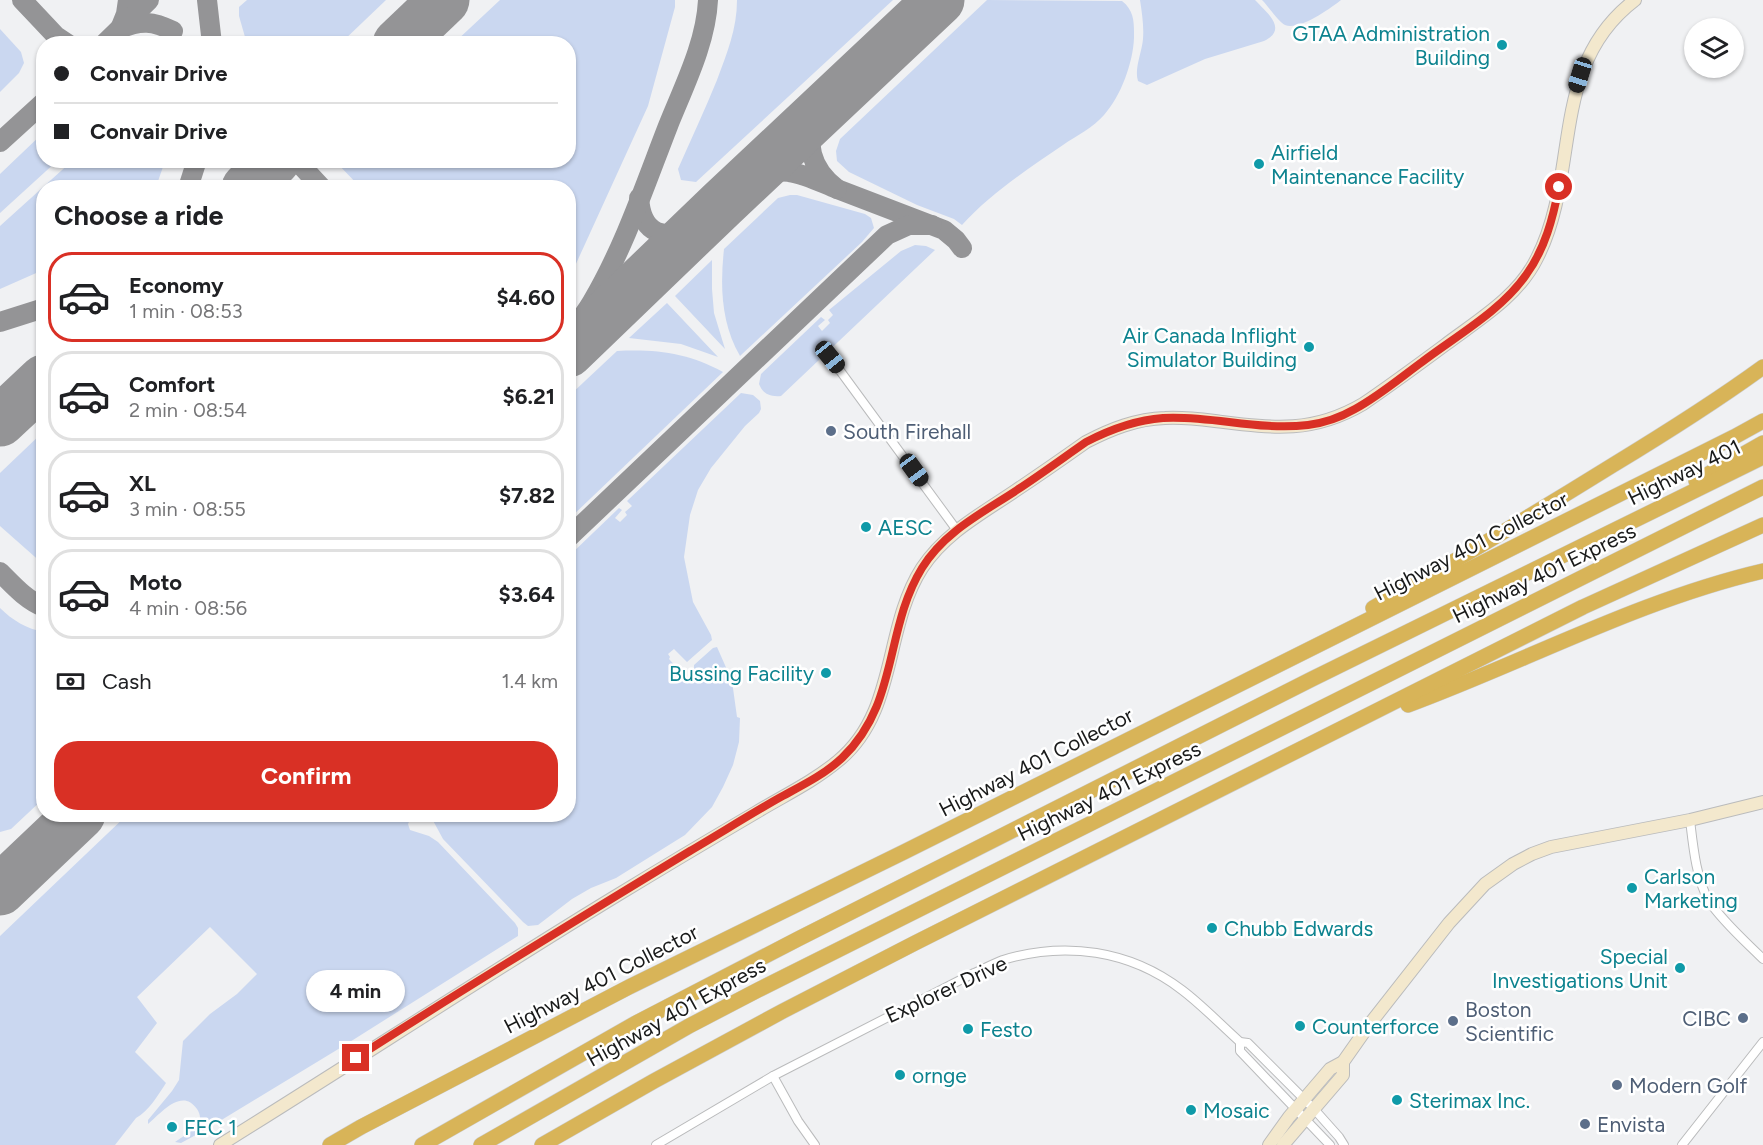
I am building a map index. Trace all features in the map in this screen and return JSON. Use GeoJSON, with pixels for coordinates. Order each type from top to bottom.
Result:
{"type":"FeatureCollection","features":[{"type":"Feature","properties":{"kind":"highway"},"geometry":{"type":"LineString","coordinates":[[1283,662],[1582,484],[1713,402],[1763,367]]}},
{"type":"Feature","properties":{"kind":"highway","name":"Highway 401 Collector"},"geometry":{"type":"LineString","coordinates":[[330,1145],[629,987],[904,852],[1763,421]]}},
{"type":"Feature","properties":{"kind":"highway"},"geometry":{"type":"LineString","coordinates":[[1624,525],[1714,469],[1763,442]]}},
{"type":"Feature","properties":{"kind":"highway","name":"Highway 401"},"geometry":{"type":"LineString","coordinates":[[1624,525],[1763,457]]}},
{"type":"Feature","properties":{"kind":"highway","name":"Highway 401 Express"},"geometry":{"type":"LineString","coordinates":[[481,1145],[679,1032],[758,990],[1763,487]]}},
{"type":"Feature","properties":{"kind":"highway","name":"Highway 401 Express"},"geometry":{"type":"LineString","coordinates":[[422,1144],[636,1023],[788,944],[1312,679],[1624,525]]}},
{"type":"Feature","properties":{"kind":"highway"},"geometry":{"type":"LineString","coordinates":[[542,1145],[654,1080],[783,1011],[1583,607],[1763,525]]}},
{"type":"Feature","properties":{"kind":"highway"},"geometry":{"type":"LineString","coordinates":[[1695,556],[1763,532]]}},
{"type":"Feature","properties":{"kind":"highway"},"geometry":{"type":"LineString","coordinates":[[1338,731],[1428,698],[1613,620],[1667,600],[1763,571]]}},
{"type":"Feature","properties":{"kind":"street"},"geometry":{"type":"LineString","coordinates":[[220,1145],[401,1029],[615,897],[811,781],[840,760],[864,732],[876,711],[905,604],[923,566],[956,529],[1086,442],[1109,430],[1152,419],[1180,418],[1288,427],[1311,425],[1343,415],[1364,404],[1497,306],[1526,275],[1536,260],[1546,237],[1556,203],[1576,88],[1584,66],[1610,22],[1635,0]]}},
{"type":"Feature","properties":{"kind":"street"},"geometry":{"type":"LineString","coordinates":[[830,357],[956,529]]}},
{"type":"Feature","properties":{"kind":"street"},"geometry":{"type":"LineString","coordinates":[[1269,1145],[1343,1075],[1343,1062],[1369,1025],[1449,923],[1485,884],[1499,873],[1532,854],[1551,847],[1690,820],[1763,802]]}},
{"type":"Feature","properties":{"kind":"street"},"geometry":{"type":"LineString","coordinates":[[1690,820],[1696,863],[1708,899],[1718,913],[1763,959]]}},
{"type":"Feature","properties":{"kind":"street","name":"Explorer Drive"},"geometry":{"type":"LineString","coordinates":[[656,1145],[773,1076],[974,973],[1002,961],[1054,951],[1102,954],[1130,960],[1182,990],[1240,1042],[1248,1043],[1305,1109],[1330,1145]]}},
{"type":"Feature","properties":{"kind":"street"},"geometry":{"type":"LineString","coordinates":[[1682,1145],[1763,1042]]}},
{"type":"Feature","properties":{"kind":"street"},"geometry":{"type":"LineString","coordinates":[[773,1076],[798,1121],[815,1145]]}},
{"type":"Feature","properties":{"kind":"street"},"geometry":{"type":"LineString","coordinates":[[1283,1145],[1305,1109]]}},
{"type":"Feature","properties":{"kind":"street","name":"Explorer Drive"},"geometry":{"type":"LineString","coordinates":[[1305,1109],[1339,1137],[1344,1145]]}},
{"type":"Feature","properties":{"kind":"shaded area"},"geometry":{"type":"Polygon","coordinates":[[[247,0],[386,0],[348,36],[245,36],[239,7],[247,0]]]}},
{"type":"Feature","properties":{"kind":"shaded area"},"geometry":{"type":"Polygon","coordinates":[[[500,0],[675,0],[648,106],[576,263],[576,180],[353,180],[342,168],[576,168],[576,36],[461,36],[500,0]]]}},
{"type":"Feature","properties":{"kind":"shaded area"},"geometry":{"type":"Polygon","coordinates":[[[737,0],[893,0],[696,182],[681,180],[678,169],[731,41],[737,0]]]}},
{"type":"Feature","properties":{"kind":"shaded area"},"geometry":{"type":"Polygon","coordinates":[[[987,0],[1122,1],[1133,18],[1133,48],[1121,89],[1100,119],[1010,182],[962,225],[954,219],[917,205],[849,172],[837,161],[836,151],[840,139],[987,0]]]}},
{"type":"Feature","properties":{"kind":"shaded area"},"geometry":{"type":"Polygon","coordinates":[[[1140,0],[1255,0],[1273,20],[1275,31],[1264,41],[1205,59],[1147,85],[1138,81],[1137,76],[1143,34],[1140,0]]]}},
{"type":"Feature","properties":{"kind":"shaded area"},"geometry":{"type":"Polygon","coordinates":[[[1262,0],[1341,0],[1314,18],[1291,26],[1282,23],[1262,0]]]}},
{"type":"Feature","properties":{"kind":"shaded area"},"geometry":{"type":"Polygon","coordinates":[[[0,29],[21,52],[24,63],[19,73],[0,92],[0,29]]]}},
{"type":"Feature","properties":{"kind":"shaded area"},"geometry":{"type":"Polygon","coordinates":[[[36,140],[36,168],[49,168],[0,213],[0,174],[36,140]]]}},
{"type":"Feature","properties":{"kind":"shaded area"},"geometry":{"type":"Polygon","coordinates":[[[64,168],[163,168],[158,180],[51,180],[64,168]]]}},
{"type":"Feature","properties":{"kind":"shaded area"},"geometry":{"type":"Polygon","coordinates":[[[36,194],[36,273],[0,289],[0,226],[36,194]]]}},
{"type":"Feature","properties":{"kind":"shaded area"},"geometry":{"type":"Polygon","coordinates":[[[790,195],[865,214],[871,218],[874,228],[862,242],[740,356],[729,331],[723,304],[724,249],[778,198],[790,195]]]}},
{"type":"Feature","properties":{"kind":"shaded area"},"geometry":{"type":"Polygon","coordinates":[[[915,245],[935,250],[781,396],[770,395],[763,390],[759,384],[761,374],[821,317],[825,320],[818,326],[822,331],[830,323],[828,320],[833,315],[829,310],[901,251],[915,245]]]}},
{"type":"Feature","properties":{"kind":"shaded area"},"geometry":{"type":"Polygon","coordinates":[[[712,260],[714,313],[725,349],[675,296],[712,260]]]}},
{"type":"Feature","properties":{"kind":"shaded area"},"geometry":{"type":"Polygon","coordinates":[[[667,303],[718,357],[681,344],[629,338],[667,303]]]}},
{"type":"Feature","properties":{"kind":"shaded area"},"geometry":{"type":"Polygon","coordinates":[[[617,351],[646,351],[685,356],[723,372],[576,512],[576,389],[617,351]]]}},
{"type":"Feature","properties":{"kind":"shaded area"},"geometry":{"type":"Polygon","coordinates":[[[741,393],[753,395],[760,401],[759,413],[745,426],[711,468],[698,490],[690,515],[684,557],[693,602],[712,640],[687,662],[674,649],[668,654],[669,659],[689,681],[696,673],[694,665],[717,647],[732,681],[737,717],[740,718],[739,742],[733,765],[712,807],[685,835],[616,878],[572,899],[538,925],[528,926],[443,839],[434,822],[576,822],[576,549],[619,508],[622,510],[615,518],[620,522],[627,515],[625,512],[632,506],[627,501],[741,393]]]}},
{"type":"Feature","properties":{"kind":"shaded area"},"geometry":{"type":"Polygon","coordinates":[[[36,439],[36,558],[0,526],[0,473],[36,439]]]}},
{"type":"Feature","properties":{"kind":"shaded area"},"geometry":{"type":"Polygon","coordinates":[[[0,608],[20,623],[36,630],[36,806],[11,829],[0,832],[0,608]]]}},
{"type":"Feature","properties":{"kind":"shaded area"},"geometry":{"type":"Polygon","coordinates":[[[120,822],[409,822],[410,830],[429,836],[438,842],[518,928],[518,936],[345,1045],[181,1143],[175,1142],[197,1127],[200,1118],[197,1109],[191,1103],[178,1101],[148,1124],[148,1120],[179,1080],[183,1041],[210,1014],[237,994],[257,974],[210,927],[137,997],[157,1023],[135,1052],[166,1083],[149,1107],[136,1118],[115,1145],[0,1145],[0,936],[120,822]]]}},
{"type":"Feature","properties":{"kind":"taxiway"},"geometry":{"type":"LineString","coordinates":[[22,0],[56,36]]}},
{"type":"Feature","properties":{"kind":"taxiway"},"geometry":{"type":"LineString","coordinates":[[128,0],[120,29],[134,24],[147,23],[173,31]]}},
{"type":"Feature","properties":{"kind":"taxiway"},"geometry":{"type":"LineString","coordinates":[[112,36],[149,0]]}},
{"type":"Feature","properties":{"kind":"taxiway"},"geometry":{"type":"LineString","coordinates":[[207,0],[211,36]]}},
{"type":"Feature","properties":{"kind":"taxiway"},"geometry":{"type":"LineString","coordinates":[[576,325],[604,281],[633,216],[699,48],[708,0]]}},
{"type":"Feature","properties":{"kind":"taxiway"},"geometry":{"type":"LineString","coordinates":[[697,231],[738,191],[763,175],[776,172],[795,173],[837,189],[821,173],[816,164],[812,154],[812,133],[823,112],[875,62]]}},
{"type":"Feature","properties":{"kind":"taxiway"},"geometry":{"type":"LineString","coordinates":[[0,142],[36,109]]}},
{"type":"Feature","properties":{"kind":"taxiway"},"geometry":{"type":"LineString","coordinates":[[191,180],[194,168]]}},
{"type":"Feature","properties":{"kind":"taxiway"},"geometry":{"type":"LineString","coordinates":[[248,180],[263,168]]}},
{"type":"Feature","properties":{"kind":"taxiway"},"geometry":{"type":"LineString","coordinates":[[303,168],[315,180]]}},
{"type":"Feature","properties":{"kind":"taxiway"},"geometry":{"type":"LineString","coordinates":[[837,189],[944,230],[962,248]]}},
{"type":"Feature","properties":{"kind":"taxiway"},"geometry":{"type":"LineString","coordinates":[[639,198],[645,221],[657,232],[674,234],[696,229]]}},
{"type":"Feature","properties":{"kind":"taxiway"},"geometry":{"type":"LineString","coordinates":[[576,530],[887,235],[909,225],[932,225]]}},
{"type":"Feature","properties":{"kind":"taxiway"},"geometry":{"type":"LineString","coordinates":[[0,322],[36,311]]}},
{"type":"Feature","properties":{"kind":"taxiway"},"geometry":{"type":"LineString","coordinates":[[0,572],[36,603]]}},
{"type":"Feature","properties":{"kind":"taxiway"},"geometry":{"type":"LineString","coordinates":[[0,873],[71,822]]}},
{"type":"Feature","properties":{"kind":"runway"},"geometry":{"type":"LineString","coordinates":[[406,36],[444,0]]}},
{"type":"Feature","properties":{"kind":"runway"},"geometry":{"type":"LineString","coordinates":[[576,344],[939,0]]}},
{"type":"Feature","properties":{"kind":"runway"},"geometry":{"type":"LineString","coordinates":[[255,180],[267,168]]}},
{"type":"Feature","properties":{"kind":"runway"},"geometry":{"type":"LineString","coordinates":[[0,421],[36,387]]}},
{"type":"Feature","properties":{"kind":"runway"},"geometry":{"type":"LineString","coordinates":[[0,890],[72,822]]}},
{"type":"Feature","properties":{"kind":"place","name":"GTAA Administration Building"},"geometry":{"type":"Point","coordinates":[1502,45]}},
{"type":"Feature","properties":{"kind":"place","name":"Airfield Maintenance Facility"},"geometry":{"type":"Point","coordinates":[1259,164]}},
{"type":"Feature","properties":{"kind":"place","name":"Air Canada Inflight Simulator Building"},"geometry":{"type":"Point","coordinates":[1309,347]}},
{"type":"Feature","properties":{"kind":"place","name":"South Firehall"},"geometry":{"type":"Point","coordinates":[831,431]}},
{"type":"Feature","properties":{"kind":"place","name":"AESC"},"geometry":{"type":"Point","coordinates":[866,527]}},
{"type":"Feature","properties":{"kind":"place","name":"Bussing Facility"},"geometry":{"type":"Point","coordinates":[826,673]}},
{"type":"Feature","properties":{"kind":"place","name":"Carlson Marketing"},"geometry":{"type":"Point","coordinates":[1632,888]}},
{"type":"Feature","properties":{"kind":"place","name":"Chubb Edwards"},"geometry":{"type":"Point","coordinates":[1212,928]}},
{"type":"Feature","properties":{"kind":"place","name":"Special Investigations Unit"},"geometry":{"type":"Point","coordinates":[1680,968]}},
{"type":"Feature","properties":{"kind":"place","name":"CIBC"},"geometry":{"type":"Point","coordinates":[1743,1018]}},
{"type":"Feature","properties":{"kind":"place","name":"Boston Scientific"},"geometry":{"type":"Point","coordinates":[1453,1021]}},
{"type":"Feature","properties":{"kind":"place","name":"Counterforce"},"geometry":{"type":"Point","coordinates":[1300,1026]}},
{"type":"Feature","properties":{"kind":"place","name":"Festo"},"geometry":{"type":"Point","coordinates":[968,1029]}},
{"type":"Feature","properties":{"kind":"place","name":"ornge"},"geometry":{"type":"Point","coordinates":[900,1075]}},
{"type":"Feature","properties":{"kind":"place","name":"Modern Golf"},"geometry":{"type":"Point","coordinates":[1617,1085]}},
{"type":"Feature","properties":{"kind":"place","name":"Sterimax Inc."},"geometry":{"type":"Point","coordinates":[1397,1100]}},
{"type":"Feature","properties":{"kind":"place","name":"Mosaic"},"geometry":{"type":"Point","coordinates":[1191,1110]}},
{"type":"Feature","properties":{"kind":"place","name":"Envista"},"geometry":{"type":"Point","coordinates":[1585,1124]}},
{"type":"Feature","properties":{"kind":"place","name":"FEC 1"},"geometry":{"type":"Point","coordinates":[172,1127]}},
{"type":"Feature","properties":{"kind":"route"},"geometry":{"type":"LineString","coordinates":[[356,1058],[644,879],[811,781],[840,760],[864,732],[876,711],[905,604],[913,585],[923,566],[956,529],[1086,442],[1109,430],[1128,424],[1152,419],[1180,418],[1288,427],[1311,425],[1354,410],[1475,323],[1516,288],[1536,260],[1546,237],[1559,187]]}}]}
